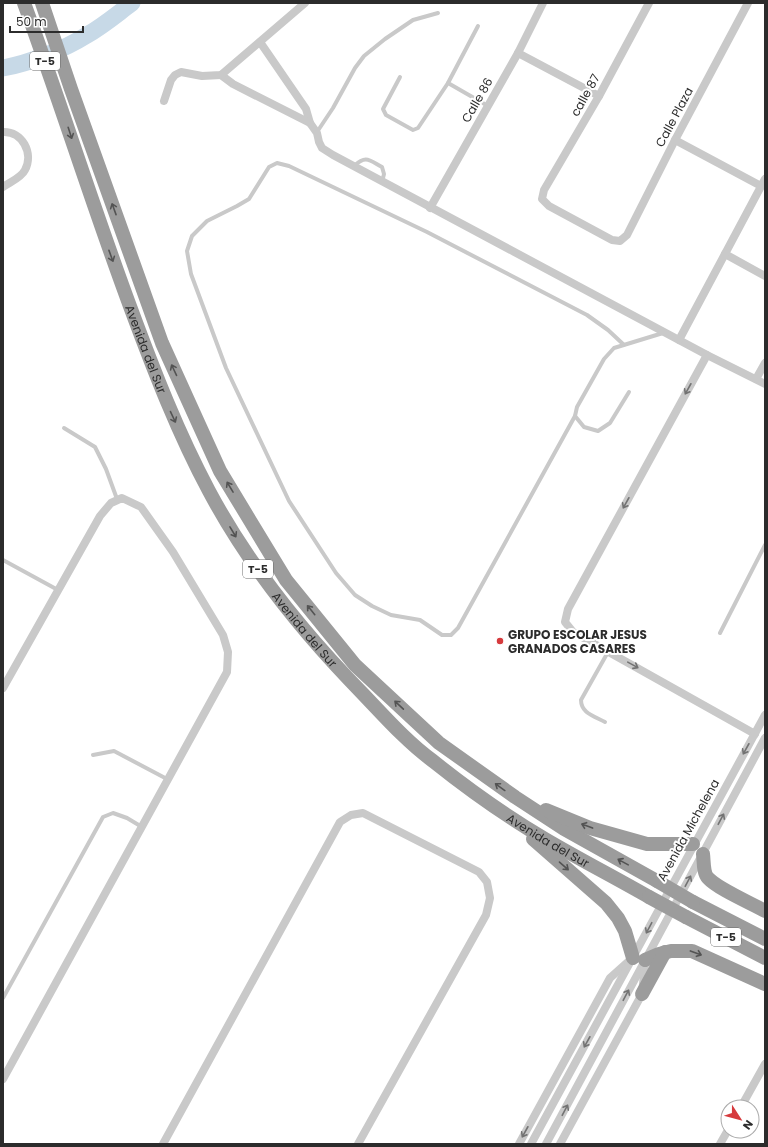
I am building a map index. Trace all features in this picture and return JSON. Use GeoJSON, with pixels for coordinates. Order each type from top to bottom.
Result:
{"type":"FeatureCollection","features":[{"type":"Feature","properties":{"kind":"highway","name":"Avenida del Sur"},"geometry":{"type":"LineString","coordinates":[[24,3],[58,96],[100,224],[171,414],[210,492],[237,538],[265,579],[301,627],[344,675],[404,736],[431,760],[503,812],[543,838],[649,897],[765,958]]}},
{"type":"Feature","properties":{"kind":"highway","name":"Avenida del Sur"},"geometry":{"type":"LineString","coordinates":[[42,3],[71,89],[162,343],[220,471],[286,580],[355,665],[439,743],[515,797],[564,829],[693,902],[765,939]]}},
{"type":"Feature","properties":{"kind":"highway"},"geometry":{"type":"LineString","coordinates":[[515,797],[590,828],[647,844],[698,849],[707,877],[719,886],[765,910]]}},
{"type":"Feature","properties":{"kind":"highway"},"geometry":{"type":"LineString","coordinates":[[503,812],[606,902],[618,918],[639,959],[665,952],[692,951],[765,984]]}},
{"type":"Feature","properties":{"kind":"highway"},"geometry":{"type":"LineString","coordinates":[[642,994],[665,952]]}},
{"type":"Feature","properties":{"kind":"street"},"geometry":{"type":"LineString","coordinates":[[164,101],[171,80],[175,75],[181,72],[202,76],[220,75],[305,3]]}},
{"type":"Feature","properties":{"kind":"street","name":"Calle 86"},"geometry":{"type":"LineString","coordinates":[[430,208],[518,53],[543,3]]}},
{"type":"Feature","properties":{"kind":"street","name":"calle 87"},"geometry":{"type":"LineString","coordinates":[[620,241],[612,240],[606,237],[549,206],[542,199],[544,190],[599,96],[649,3]]}},
{"type":"Feature","properties":{"kind":"street","name":"Calle Plaza"},"geometry":{"type":"LineString","coordinates":[[620,241],[627,235],[748,3]]}},
{"type":"Feature","properties":{"kind":"street"},"geometry":{"type":"LineString","coordinates":[[260,42],[306,109],[310,123],[317,133],[322,148],[430,208],[707,355],[765,384]]}},
{"type":"Feature","properties":{"kind":"street"},"geometry":{"type":"LineString","coordinates":[[518,53],[599,96]]}},
{"type":"Feature","properties":{"kind":"street"},"geometry":{"type":"LineString","coordinates":[[220,75],[232,84],[310,123]]}},
{"type":"Feature","properties":{"kind":"street"},"geometry":{"type":"LineString","coordinates":[[3,132],[16,135],[23,141],[27,150],[28,162],[24,172],[15,180],[3,187]]}},
{"type":"Feature","properties":{"kind":"street"},"geometry":{"type":"LineString","coordinates":[[676,140],[763,183],[679,340]]}},
{"type":"Feature","properties":{"kind":"street"},"geometry":{"type":"LineString","coordinates":[[725,254],[765,276]]}},
{"type":"Feature","properties":{"kind":"street"},"geometry":{"type":"LineString","coordinates":[[707,355],[568,609],[564,622],[573,632],[755,734]]}},
{"type":"Feature","properties":{"kind":"street"},"geometry":{"type":"LineString","coordinates":[[756,379],[765,362]]}},
{"type":"Feature","properties":{"kind":"street"},"geometry":{"type":"LineString","coordinates":[[3,688],[100,516],[111,503],[122,498],[141,508],[173,552],[223,635],[228,652],[227,672],[3,1079]]}},
{"type":"Feature","properties":{"kind":"street","name":"Avenida Michelena"},"geometry":{"type":"LineString","coordinates":[[531,1144],[639,959],[698,849],[765,715]]}},
{"type":"Feature","properties":{"kind":"street","name":"Avenida Michelena"},"geometry":{"type":"LineString","coordinates":[[546,1144],[639,959],[698,849],[762,749],[765,738]]}},
{"type":"Feature","properties":{"kind":"street"},"geometry":{"type":"LineString","coordinates":[[163,1144],[340,822],[351,815],[363,813],[479,872],[487,882],[490,898],[486,915],[358,1144]]}},
{"type":"Feature","properties":{"kind":"street","name":"Avenida Michelena"},"geometry":{"type":"LineString","coordinates":[[639,959],[642,994]]}},
{"type":"Feature","properties":{"kind":"street","name":"Avenida Michelena"},"geometry":{"type":"LineString","coordinates":[[519,1144],[610,978],[639,959]]}},
{"type":"Feature","properties":{"kind":"street"},"geometry":{"type":"LineString","coordinates":[[560,1144],[642,994]]}},
{"type":"Feature","properties":{"kind":"street"},"geometry":{"type":"LineString","coordinates":[[745,1099],[765,1064]]}},
{"type":"Feature","properties":{"kind":"lane"},"geometry":{"type":"LineString","coordinates":[[317,133],[355,68],[364,56],[385,39],[413,20],[438,13]]}},
{"type":"Feature","properties":{"kind":"lane"},"geometry":{"type":"LineString","coordinates":[[400,77],[383,109],[386,115],[413,130],[418,128],[448,83],[478,26]]}},
{"type":"Feature","properties":{"kind":"lane"},"geometry":{"type":"LineString","coordinates":[[448,83],[488,106]]}},
{"type":"Feature","properties":{"kind":"lane"},"geometry":{"type":"LineString","coordinates":[[354,167],[361,160],[367,159],[382,168],[384,174],[382,182]]}},
{"type":"Feature","properties":{"kind":"lane"},"geometry":{"type":"LineString","coordinates":[[623,344],[608,330],[587,315],[427,232],[289,166],[277,163],[269,167],[249,199],[207,221],[192,236],[187,251],[192,274],[226,368],[289,501],[336,573],[355,595],[372,606],[391,615],[420,620],[442,634],[451,634],[458,628],[575,416],[577,407],[604,359],[614,348],[623,344],[665,332]]}},
{"type":"Feature","properties":{"kind":"lane"},"geometry":{"type":"LineString","coordinates":[[575,416],[584,427],[598,431],[610,423],[629,392]]}},
{"type":"Feature","properties":{"kind":"lane"},"geometry":{"type":"LineString","coordinates":[[64,428],[95,447],[106,469],[117,500]]}},
{"type":"Feature","properties":{"kind":"lane"},"geometry":{"type":"LineString","coordinates":[[720,633],[765,545]]}},
{"type":"Feature","properties":{"kind":"lane"},"geometry":{"type":"LineString","coordinates":[[3,560],[58,590]]}},
{"type":"Feature","properties":{"kind":"lane"},"geometry":{"type":"LineString","coordinates":[[605,722],[586,712],[581,705],[581,700],[609,652]]}},
{"type":"Feature","properties":{"kind":"lane"},"geometry":{"type":"LineString","coordinates":[[93,755],[114,751],[167,779]]}},
{"type":"Feature","properties":{"kind":"lane"},"geometry":{"type":"LineString","coordinates":[[3,998],[103,817],[113,813],[127,818],[142,827]]}},
{"type":"Feature","properties":{"kind":"waterway"},"geometry":{"type":"LineString","coordinates":[[3,68],[35,59],[78,41],[99,28],[132,3]]}},
{"type":"Feature","properties":{"kind":"place","name":"GRUPO ESCOLAR JESUS GRANADOS CASARES"},"geometry":{"type":"Point","coordinates":[500,641]}}]}
